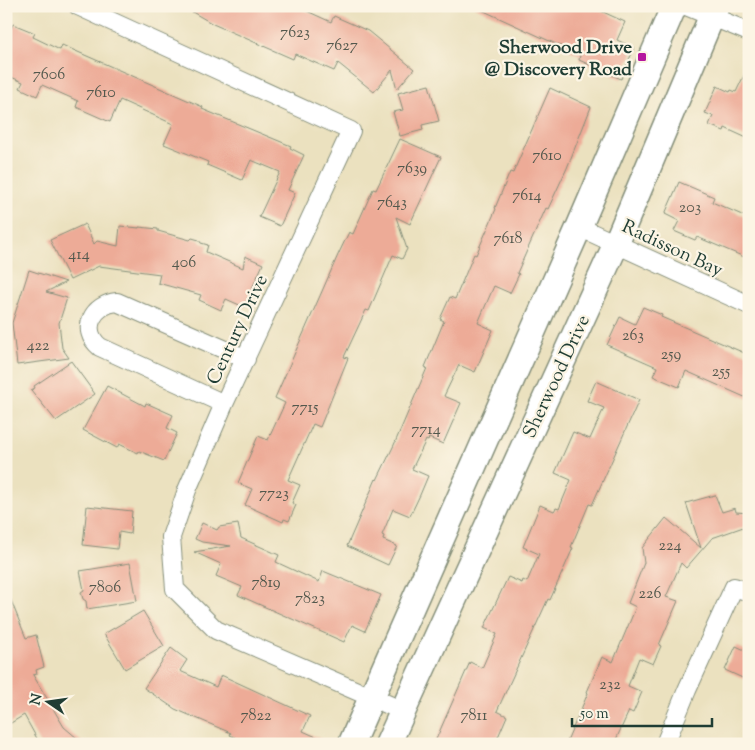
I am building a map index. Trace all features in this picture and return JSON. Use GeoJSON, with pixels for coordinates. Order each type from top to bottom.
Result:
{"type":"FeatureCollection","features":[{"type":"Feature","properties":{"kind":"street","name":"Century Drive"},"geometry":{"type":"LineString","coordinates":[[78,6],[351,131],[224,404],[187,490],[171,537],[175,589],[216,630],[403,711]]}},
{"type":"Feature","properties":{"kind":"street","name":"Sherwood Drive"},"geometry":{"type":"LineString","coordinates":[[352,744],[674,6]]}},
{"type":"Feature","properties":{"kind":"street"},"geometry":{"type":"LineString","coordinates":[[686,6],[714,12],[749,32]]}},
{"type":"Feature","properties":{"kind":"street","name":"Sherwood Drive"},"geometry":{"type":"LineString","coordinates":[[388,744],[616,244],[714,12]]}},
{"type":"Feature","properties":{"kind":"street","name":"Radisson Bay"},"geometry":{"type":"LineString","coordinates":[[579,226],[749,305]]}},
{"type":"Feature","properties":{"kind":"street"},"geometry":{"type":"LineString","coordinates":[[224,404],[100,347],[94,342],[90,333],[93,315],[99,307],[107,302],[117,302],[246,359]]}},
{"type":"Feature","properties":{"kind":"street"},"geometry":{"type":"LineString","coordinates":[[665,744],[687,690],[734,587],[749,592]]}},
{"type":"Feature","properties":{"kind":"building"},"geometry":{"type":"Polygon","coordinates":[[[182,6],[296,6],[331,22],[334,16],[368,31],[414,69],[397,89],[392,70],[374,92],[338,63],[334,71],[295,54],[293,59],[213,24],[182,6]]]}},
{"type":"Feature","properties":{"kind":"building"},"geometry":{"type":"Polygon","coordinates":[[[473,6],[590,6],[625,22],[617,40],[634,48],[621,79],[579,60],[580,55],[473,6]]]}},
{"type":"Feature","properties":{"kind":"building"},"geometry":{"type":"Polygon","coordinates":[[[13,24],[35,33],[33,37],[60,50],[62,45],[203,107],[202,109],[291,146],[290,148],[304,155],[288,190],[295,193],[280,226],[259,217],[280,172],[251,160],[242,180],[207,165],[208,162],[164,144],[173,124],[120,100],[110,122],[76,107],[78,101],[42,85],[37,96],[20,88],[23,82],[6,75],[6,39],[13,24]]]}},
{"type":"Feature","properties":{"kind":"building"},"geometry":{"type":"Polygon","coordinates":[[[749,65],[749,139],[725,128],[724,131],[709,125],[713,116],[705,113],[717,86],[730,92],[731,90],[736,92],[749,65]]]}},
{"type":"Feature","properties":{"kind":"building"},"geometry":{"type":"Polygon","coordinates":[[[429,85],[439,121],[422,125],[423,130],[400,136],[393,112],[403,110],[398,93],[429,85]]]}},
{"type":"Feature","properties":{"kind":"building"},"geometry":{"type":"Polygon","coordinates":[[[550,88],[591,107],[567,168],[548,209],[546,208],[510,293],[494,286],[478,323],[493,330],[475,372],[459,365],[444,396],[461,403],[443,444],[429,438],[428,441],[426,440],[412,469],[428,476],[410,516],[393,509],[382,535],[384,536],[383,540],[397,546],[388,565],[347,546],[427,368],[425,367],[444,321],[440,319],[450,297],[455,299],[474,254],[476,255],[510,172],[513,173],[550,88]]]}},
{"type":"Feature","properties":{"kind":"building"},"geometry":{"type":"Polygon","coordinates":[[[400,139],[441,157],[410,224],[396,217],[407,249],[402,259],[393,255],[369,311],[366,310],[344,357],[348,358],[320,427],[313,424],[288,480],[300,485],[292,503],[296,505],[289,521],[284,519],[283,522],[245,505],[252,489],[238,483],[258,436],[268,440],[285,403],[275,398],[349,232],[353,234],[373,189],[376,190],[400,139]]]}},
{"type":"Feature","properties":{"kind":"building"},"geometry":{"type":"Polygon","coordinates":[[[679,182],[714,197],[712,202],[749,218],[749,259],[697,237],[695,240],[674,231],[679,221],[665,214],[679,182]]]}},
{"type":"Feature","properties":{"kind":"building"},"geometry":{"type":"Polygon","coordinates":[[[85,224],[94,244],[97,241],[118,246],[120,226],[158,229],[158,231],[190,240],[192,238],[199,240],[201,243],[208,245],[206,252],[243,268],[245,256],[263,264],[244,307],[226,299],[221,310],[199,300],[201,295],[158,283],[160,274],[99,266],[70,280],[50,240],[85,224]]]}},
{"type":"Feature","properties":{"kind":"building"},"geometry":{"type":"Polygon","coordinates":[[[29,270],[66,282],[46,292],[67,298],[59,323],[62,348],[69,358],[17,365],[12,323],[29,270]]]}},
{"type":"Feature","properties":{"kind":"building"},"geometry":{"type":"Polygon","coordinates":[[[643,307],[662,315],[661,317],[749,355],[749,399],[686,371],[679,387],[653,376],[657,367],[607,345],[620,317],[635,324],[643,307]]]}},
{"type":"Feature","properties":{"kind":"building"},"geometry":{"type":"Polygon","coordinates":[[[71,361],[95,394],[56,421],[31,390],[71,361]]]}},
{"type":"Feature","properties":{"kind":"building"},"geometry":{"type":"Polygon","coordinates":[[[596,381],[639,400],[592,505],[589,504],[571,547],[573,548],[550,600],[548,599],[497,711],[507,716],[495,744],[434,744],[470,662],[482,668],[497,634],[484,628],[508,577],[522,583],[523,580],[527,582],[539,554],[523,547],[540,505],[554,511],[556,508],[559,509],[571,480],[555,473],[573,432],[590,439],[604,408],[587,401],[596,381]]]}},
{"type":"Feature","properties":{"kind":"building"},"geometry":{"type":"Polygon","coordinates":[[[107,386],[145,406],[146,403],[173,415],[167,428],[177,433],[164,461],[139,451],[138,453],[119,444],[117,448],[83,430],[107,386]]]}},
{"type":"Feature","properties":{"kind":"building"},"geometry":{"type":"Polygon","coordinates":[[[715,495],[722,512],[735,508],[736,512],[749,513],[749,525],[712,538],[686,568],[681,563],[666,597],[678,601],[653,664],[639,658],[628,686],[642,692],[633,713],[629,711],[614,744],[566,744],[602,657],[613,662],[636,607],[628,603],[644,563],[642,548],[666,518],[701,548],[686,503],[715,495]]]}},
{"type":"Feature","properties":{"kind":"building"},"geometry":{"type":"Polygon","coordinates":[[[87,506],[132,511],[130,534],[119,532],[117,549],[83,545],[87,506]]]}},
{"type":"Feature","properties":{"kind":"building"},"geometry":{"type":"Polygon","coordinates":[[[202,523],[217,530],[219,527],[238,524],[241,538],[279,555],[276,562],[319,582],[323,571],[381,595],[365,631],[352,625],[344,642],[238,595],[242,587],[216,576],[221,564],[194,552],[231,546],[202,542],[195,539],[202,523]]]}},
{"type":"Feature","properties":{"kind":"building"},"geometry":{"type":"Polygon","coordinates":[[[130,563],[137,601],[87,609],[86,601],[83,599],[81,592],[84,590],[80,571],[130,563]]]}},
{"type":"Feature","properties":{"kind":"building"},"geometry":{"type":"Polygon","coordinates":[[[6,588],[26,638],[36,635],[44,667],[36,670],[37,674],[33,675],[64,727],[84,744],[40,744],[24,715],[6,726],[6,588]]]}},
{"type":"Feature","properties":{"kind":"building"},"geometry":{"type":"Polygon","coordinates":[[[143,611],[164,646],[125,669],[104,634],[143,611]]]}},
{"type":"Feature","properties":{"kind":"building"},"geometry":{"type":"Polygon","coordinates":[[[736,646],[749,652],[749,681],[725,670],[736,646]]]}},
{"type":"Feature","properties":{"kind":"building"},"geometry":{"type":"Polygon","coordinates":[[[171,648],[187,660],[180,671],[216,687],[221,675],[310,716],[303,731],[332,744],[249,744],[230,735],[231,733],[175,709],[144,688],[171,648]]]}},
{"type":"Feature","properties":{"kind":"place","name":"Sherwood Drive @ Discovery Road"},"geometry":{"type":"Point","coordinates":[642,57]}}]}
